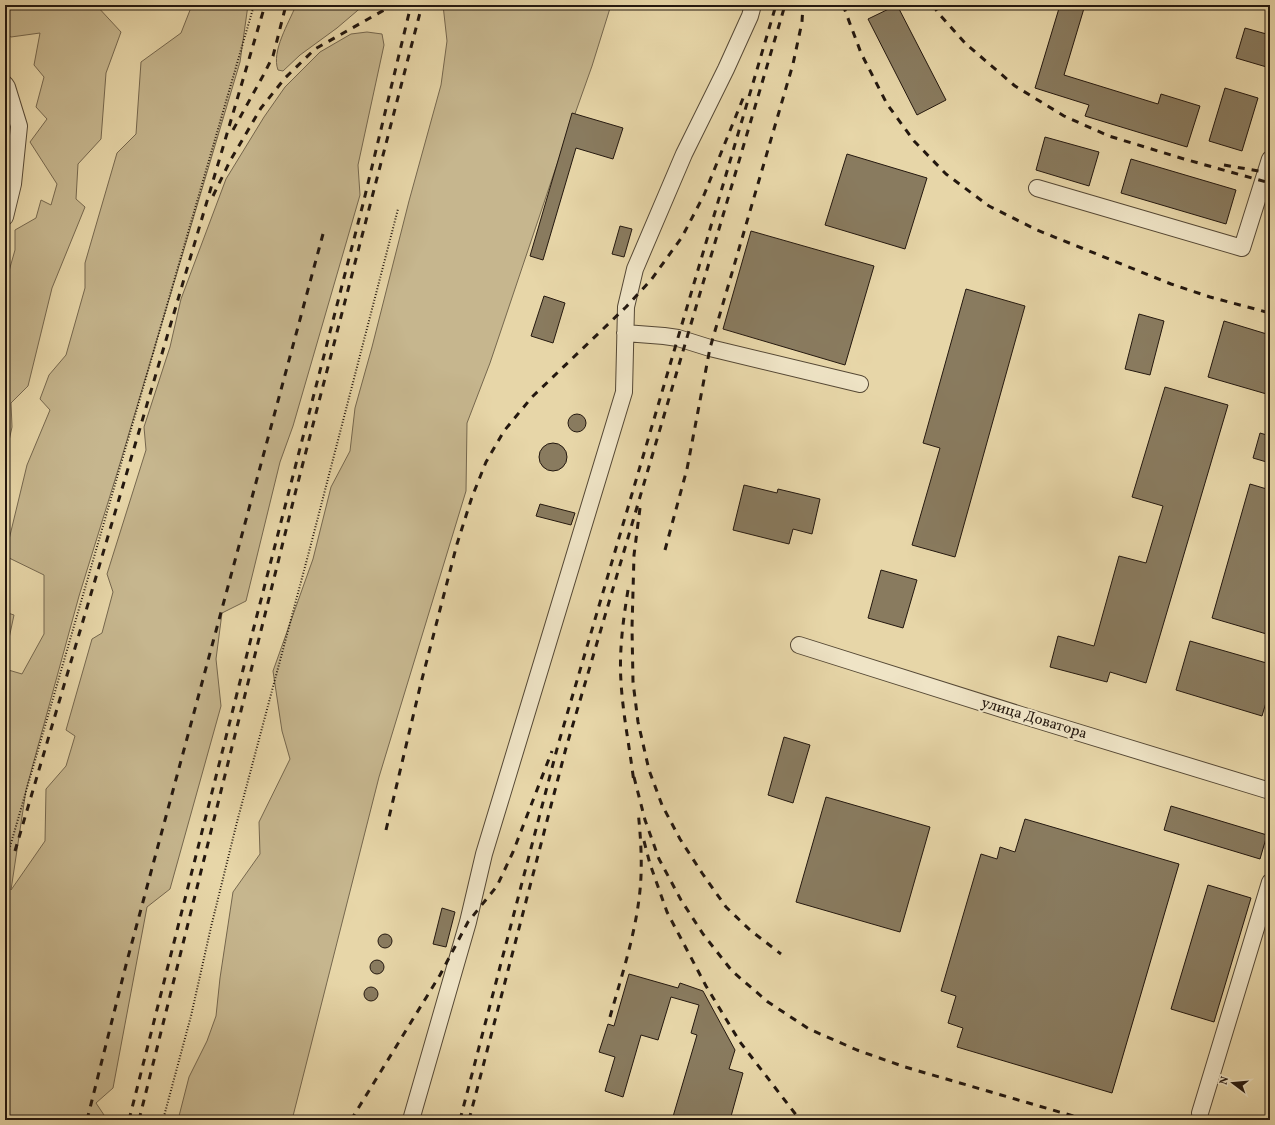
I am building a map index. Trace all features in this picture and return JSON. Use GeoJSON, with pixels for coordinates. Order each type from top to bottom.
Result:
{"type":"FeatureCollection","features":[{"type":"Feature","properties":{"kind":"street"},"geometry":{"type":"LineString","coordinates":[[411,1120],[468,922],[484,854],[624,392],[626,307],[635,269],[684,154],[726,69],[750,16],[752,5]]}},
{"type":"Feature","properties":{"kind":"street"},"geometry":{"type":"LineString","coordinates":[[5,84],[7,86],[19,126],[13,184],[5,217]]}},
{"type":"Feature","properties":{"kind":"street"},"geometry":{"type":"LineString","coordinates":[[1037,188],[1242,248],[1270,159]]}},
{"type":"Feature","properties":{"kind":"street"},"geometry":{"type":"LineString","coordinates":[[625,333],[678,338],[710,348],[860,384]]}},
{"type":"Feature","properties":{"kind":"street","name":"улица Доватора"},"geometry":{"type":"LineString","coordinates":[[799,645],[1270,791]]}},
{"type":"Feature","properties":{"kind":"street"},"geometry":{"type":"LineString","coordinates":[[1200,1113],[1270,882]]}},
{"type":"Feature","properties":{"kind":"path"},"geometry":{"type":"LineString","coordinates":[[5,864],[254,5]]}},
{"type":"Feature","properties":{"kind":"path"},"geometry":{"type":"LineString","coordinates":[[162,1120],[191,1016],[237,822],[398,209]]}},
{"type":"Feature","properties":{"kind":"shaded area"},"geometry":{"type":"Polygon","coordinates":[[[5,5],[96,5],[121,32],[106,73],[101,139],[78,164],[76,199],[85,207],[52,288],[28,386],[11,403],[12,427],[5,459],[5,285],[15,250],[15,230],[36,218],[41,200],[51,205],[57,184],[30,142],[47,119],[36,107],[44,77],[34,65],[40,33],[11,37],[5,34],[5,5]]]}},
{"type":"Feature","properties":{"kind":"shaded area"},"geometry":{"type":"Polygon","coordinates":[[[192,5],[248,5],[240,62],[79,596],[26,790],[11,890],[45,841],[46,789],[66,766],[75,736],[66,730],[92,639],[102,633],[113,592],[107,574],[146,450],[144,427],[170,347],[181,299],[226,179],[264,117],[285,87],[320,52],[351,34],[367,32],[382,34],[384,45],[358,165],[360,195],[293,426],[280,462],[246,601],[222,613],[216,659],[221,706],[170,889],[147,907],[113,1088],[96,1103],[106,1120],[5,1120],[5,669],[22,674],[44,634],[44,575],[5,556],[27,465],[50,410],[40,399],[49,375],[66,355],[85,288],[85,263],[117,153],[136,134],[141,62],[181,33],[192,5]]]}},
{"type":"Feature","properties":{"kind":"shaded area"},"geometry":{"type":"Polygon","coordinates":[[[296,5],[364,5],[337,28],[300,55],[283,71],[278,70],[276,62],[279,46],[285,28],[296,5]]]}},
{"type":"Feature","properties":{"kind":"shaded area"},"geometry":{"type":"Polygon","coordinates":[[[443,5],[611,5],[592,66],[555,170],[490,363],[467,423],[466,491],[379,777],[292,1120],[178,1120],[189,1077],[207,1041],[216,1016],[233,892],[260,854],[259,822],[290,759],[282,731],[273,671],[313,559],[331,487],[350,451],[355,408],[441,85],[447,41],[443,5]]]}},
{"type":"Feature","properties":{"kind":"shaded area"},"geometry":{"type":"Polygon","coordinates":[[[5,612],[14,615],[5,657],[5,612]]]}},
{"type":"Feature","properties":{"kind":"building"},"geometry":{"type":"Polygon","coordinates":[[[897,5],[946,100],[917,115],[868,19],[897,5]]]}},
{"type":"Feature","properties":{"kind":"building"},"geometry":{"type":"Polygon","coordinates":[[[1060,5],[1085,5],[1064,75],[1158,104],[1161,94],[1200,106],[1187,147],[1085,116],[1089,105],[1035,88],[1060,5]]]}},
{"type":"Feature","properties":{"kind":"building"},"geometry":{"type":"Polygon","coordinates":[[[1245,28],[1270,35],[1270,68],[1236,58],[1245,28]]]}},
{"type":"Feature","properties":{"kind":"building"},"geometry":{"type":"Polygon","coordinates":[[[1225,88],[1258,98],[1242,151],[1209,141],[1225,88]]]}},
{"type":"Feature","properties":{"kind":"building"},"geometry":{"type":"Polygon","coordinates":[[[572,113],[623,128],[613,159],[576,148],[543,260],[530,256],[572,113]]]}},
{"type":"Feature","properties":{"kind":"building"},"geometry":{"type":"Polygon","coordinates":[[[1045,137],[1099,152],[1089,186],[1036,170],[1045,137]]]}},
{"type":"Feature","properties":{"kind":"building"},"geometry":{"type":"Polygon","coordinates":[[[847,154],[927,178],[905,249],[825,225],[847,154]]]}},
{"type":"Feature","properties":{"kind":"building"},"geometry":{"type":"Polygon","coordinates":[[[1131,159],[1236,190],[1226,224],[1121,193],[1131,159]]]}},
{"type":"Feature","properties":{"kind":"building"},"geometry":{"type":"Polygon","coordinates":[[[620,226],[632,229],[624,257],[612,254],[620,226]]]}},
{"type":"Feature","properties":{"kind":"building"},"geometry":{"type":"Polygon","coordinates":[[[751,231],[874,266],[845,365],[723,329],[751,231]]]}},
{"type":"Feature","properties":{"kind":"building"},"geometry":{"type":"Polygon","coordinates":[[[966,289],[1025,306],[955,557],[912,545],[940,448],[923,443],[966,289]]]}},
{"type":"Feature","properties":{"kind":"building"},"geometry":{"type":"Polygon","coordinates":[[[544,296],[565,303],[553,343],[531,336],[544,296]]]}},
{"type":"Feature","properties":{"kind":"building"},"geometry":{"type":"Polygon","coordinates":[[[1139,314],[1164,321],[1150,375],[1125,369],[1139,314]]]}},
{"type":"Feature","properties":{"kind":"building"},"geometry":{"type":"Polygon","coordinates":[[[1224,321],[1270,335],[1270,395],[1208,377],[1224,321]]]}},
{"type":"Feature","properties":{"kind":"building"},"geometry":{"type":"Polygon","coordinates":[[[1165,387],[1228,405],[1146,683],[1110,672],[1107,682],[1050,667],[1058,636],[1094,646],[1119,556],[1146,563],[1163,506],[1132,497],[1165,387]]]}},
{"type":"Feature","properties":{"kind":"building"},"geometry":{"type":"Polygon","coordinates":[[[577,414],[583,417],[586,423],[583,429],[577,432],[571,429],[568,423],[571,417],[577,414]]]}},
{"type":"Feature","properties":{"kind":"building"},"geometry":{"type":"Polygon","coordinates":[[[1260,433],[1270,436],[1270,463],[1253,458],[1260,433]]]}},
{"type":"Feature","properties":{"kind":"building"},"geometry":{"type":"Polygon","coordinates":[[[553,443],[563,447],[567,457],[563,467],[553,471],[543,467],[539,457],[543,447],[553,443]]]}},
{"type":"Feature","properties":{"kind":"building"},"geometry":{"type":"Polygon","coordinates":[[[1250,484],[1270,490],[1270,635],[1212,618],[1250,484]]]}},
{"type":"Feature","properties":{"kind":"building"},"geometry":{"type":"Polygon","coordinates":[[[744,485],[777,493],[778,489],[820,499],[812,534],[793,529],[789,544],[733,530],[744,485]]]}},
{"type":"Feature","properties":{"kind":"building"},"geometry":{"type":"Polygon","coordinates":[[[540,504],[575,513],[571,525],[536,516],[540,504]]]}},
{"type":"Feature","properties":{"kind":"building"},"geometry":{"type":"Polygon","coordinates":[[[881,570],[917,580],[903,628],[868,618],[881,570]]]}},
{"type":"Feature","properties":{"kind":"building"},"geometry":{"type":"Polygon","coordinates":[[[1190,641],[1270,664],[1270,689],[1262,716],[1176,690],[1190,641]]]}},
{"type":"Feature","properties":{"kind":"building"},"geometry":{"type":"Polygon","coordinates":[[[784,737],[810,745],[793,803],[768,795],[784,737]]]}},
{"type":"Feature","properties":{"kind":"building"},"geometry":{"type":"Polygon","coordinates":[[[826,797],[930,827],[900,932],[796,902],[826,797]]]}},
{"type":"Feature","properties":{"kind":"building"},"geometry":{"type":"Polygon","coordinates":[[[1171,806],[1267,835],[1260,859],[1164,830],[1171,806]]]}},
{"type":"Feature","properties":{"kind":"building"},"geometry":{"type":"Polygon","coordinates":[[[1025,819],[1179,864],[1112,1093],[957,1047],[963,1028],[948,1023],[956,996],[941,991],[981,854],[997,859],[1000,847],[1015,852],[1025,819]]]}},
{"type":"Feature","properties":{"kind":"building"},"geometry":{"type":"Polygon","coordinates":[[[1208,885],[1251,898],[1214,1022],[1171,1009],[1208,885]]]}},
{"type":"Feature","properties":{"kind":"building"},"geometry":{"type":"Polygon","coordinates":[[[442,908],[455,912],[446,947],[433,944],[442,908]]]}},
{"type":"Feature","properties":{"kind":"building"},"geometry":{"type":"Polygon","coordinates":[[[382,934],[388,934],[392,938],[392,944],[388,948],[382,948],[378,944],[378,938],[382,934]]]}},
{"type":"Feature","properties":{"kind":"building"},"geometry":{"type":"Polygon","coordinates":[[[374,960],[380,960],[384,964],[384,970],[380,974],[374,974],[370,970],[370,964],[374,960]]]}},
{"type":"Feature","properties":{"kind":"building"},"geometry":{"type":"Polygon","coordinates":[[[629,974],[678,988],[680,983],[703,991],[735,1050],[729,1069],[743,1073],[730,1120],[672,1120],[697,1035],[691,1033],[699,1005],[671,997],[658,1040],[641,1035],[623,1097],[605,1091],[615,1057],[599,1052],[608,1024],[614,1026],[629,974]]]}},
{"type":"Feature","properties":{"kind":"building"},"geometry":{"type":"Polygon","coordinates":[[[368,987],[374,987],[378,991],[378,997],[374,1001],[368,1001],[364,997],[364,991],[368,987]]]}},
{"type":"Feature","properties":{"kind":"railway"},"geometry":{"type":"LineString","coordinates":[[15,851],[265,5]]}},
{"type":"Feature","properties":{"kind":"railway"},"geometry":{"type":"LineString","coordinates":[[233,130],[273,56],[286,5]]}},
{"type":"Feature","properties":{"kind":"railway"},"geometry":{"type":"LineString","coordinates":[[213,196],[230,161],[261,108],[285,78],[315,49],[393,5]]}},
{"type":"Feature","properties":{"kind":"railway"},"geometry":{"type":"LineString","coordinates":[[129,1120],[363,204],[411,5]]}},
{"type":"Feature","properties":{"kind":"railway"},"geometry":{"type":"LineString","coordinates":[[139,1120],[296,490],[422,5]]}},
{"type":"Feature","properties":{"kind":"railway"},"geometry":{"type":"LineString","coordinates":[[460,1120],[558,745],[776,5]]}},
{"type":"Feature","properties":{"kind":"railway"},"geometry":{"type":"LineString","coordinates":[[469,1120],[566,748],[785,5]]}},
{"type":"Feature","properties":{"kind":"railway"},"geometry":{"type":"LineString","coordinates":[[665,550],[687,469],[710,348],[793,64],[802,22],[803,5]]}},
{"type":"Feature","properties":{"kind":"railway"},"geometry":{"type":"LineString","coordinates":[[843,5],[861,53],[887,104],[914,141],[946,174],[989,206],[1037,230],[1171,284],[1210,297],[1270,313]]}},
{"type":"Feature","properties":{"kind":"railway"},"geometry":{"type":"LineString","coordinates":[[933,5],[939,14],[966,44],[1015,86],[1064,116],[1109,136],[1270,183]]}},
{"type":"Feature","properties":{"kind":"railway"},"geometry":{"type":"LineString","coordinates":[[386,830],[420,687],[457,544],[472,497],[486,462],[504,431],[532,397],[626,307],[651,280],[682,237],[704,195],[744,96]]}},
{"type":"Feature","properties":{"kind":"railway"},"geometry":{"type":"LineString","coordinates":[[1224,165],[1270,173]]}},
{"type":"Feature","properties":{"kind":"railway"},"geometry":{"type":"LineString","coordinates":[[87,1120],[127,961],[323,234]]}},
{"type":"Feature","properties":{"kind":"railway"},"geometry":{"type":"LineString","coordinates":[[640,508],[634,555],[632,628],[633,682],[638,722],[649,770],[662,805],[680,839],[726,907],[750,930],[781,954]]}},
{"type":"Feature","properties":{"kind":"railway"},"geometry":{"type":"LineString","coordinates":[[628,590],[622,636],[621,682],[623,707],[634,783]]}},
{"type":"Feature","properties":{"kind":"railway"},"geometry":{"type":"LineString","coordinates":[[351,1120],[440,975],[468,922],[497,886],[513,852],[552,751]]}},
{"type":"Feature","properties":{"kind":"railway"},"geometry":{"type":"LineString","coordinates":[[634,777],[645,820],[659,859],[681,900],[703,934],[732,971],[768,1002],[809,1029],[857,1050],[905,1067],[1087,1120]]}},
{"type":"Feature","properties":{"kind":"railway"},"geometry":{"type":"LineString","coordinates":[[610,1017],[631,944],[637,914],[641,877],[638,811]]}},
{"type":"Feature","properties":{"kind":"railway"},"geometry":{"type":"LineString","coordinates":[[644,841],[650,864],[667,912],[706,986],[740,1042],[800,1120]]}}]}
